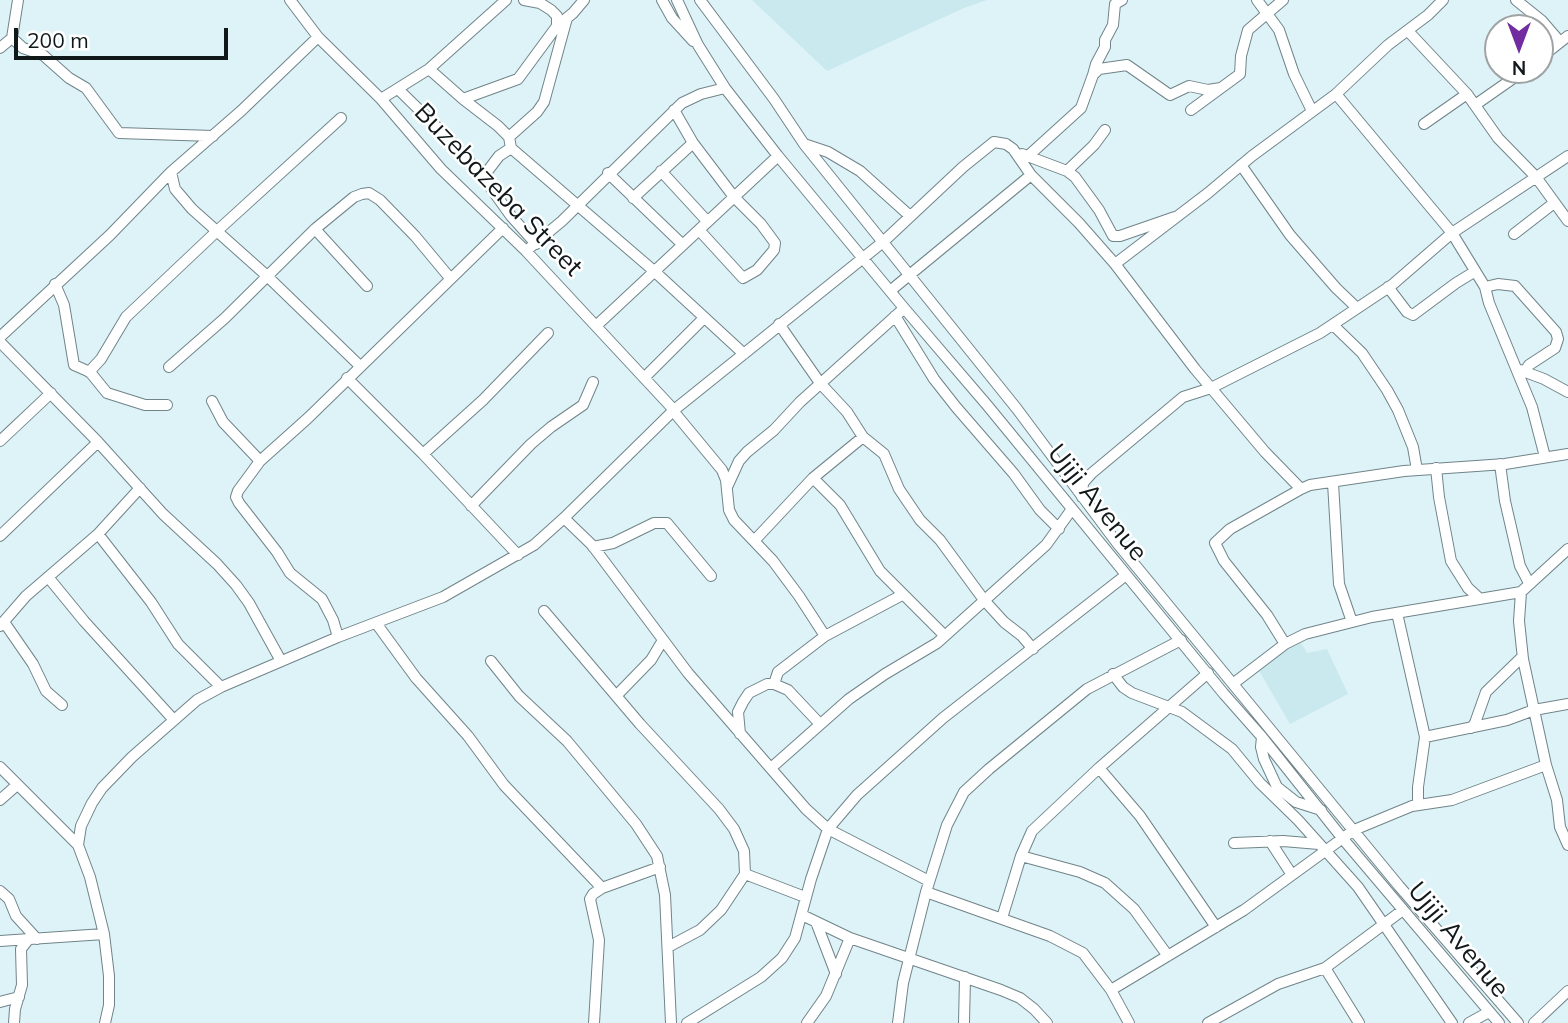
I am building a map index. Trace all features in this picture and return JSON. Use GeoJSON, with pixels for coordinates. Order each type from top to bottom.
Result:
{"type":"FeatureCollection","features":[{"type":"Feature","properties":{"kind":"street"},"geometry":{"type":"LineString","coordinates":[[0,47],[13,34],[18,0]]}},
{"type":"Feature","properties":{"kind":"street","name":"Buzebazeba Street"},"geometry":{"type":"LineString","coordinates":[[290,0],[318,37],[381,99],[441,169],[503,228],[531,248],[596,326],[674,411],[722,470],[729,510],[734,520],[799,596],[825,636]]}},
{"type":"Feature","properties":{"kind":"street"},"geometry":{"type":"LineString","coordinates":[[381,99],[429,69],[506,0]]}},
{"type":"Feature","properties":{"kind":"street"},"geometry":{"type":"LineString","coordinates":[[524,0],[540,3],[551,10],[556,16],[557,26]]}},
{"type":"Feature","properties":{"kind":"street"},"geometry":{"type":"LineString","coordinates":[[463,99],[518,79],[557,26],[584,0]]}},
{"type":"Feature","properties":{"kind":"street"},"geometry":{"type":"LineString","coordinates":[[662,0],[683,32],[698,45]]}},
{"type":"Feature","properties":{"kind":"street","name":"Ujiji Avenue"},"geometry":{"type":"LineString","coordinates":[[677,0],[698,45],[725,88],[890,291],[899,312],[988,405],[1343,839],[1499,1023]]}},
{"type":"Feature","properties":{"kind":"street"},"geometry":{"type":"LineString","coordinates":[[700,0],[804,144],[1017,409],[1117,543],[1399,886],[1518,1023]]}},
{"type":"Feature","properties":{"kind":"street"},"geometry":{"type":"LineString","coordinates":[[1027,157],[1081,107],[1113,25],[1115,5],[1122,0]]}},
{"type":"Feature","properties":{"kind":"street"},"geometry":{"type":"LineString","coordinates":[[1257,0],[1279,30],[1294,74],[1312,111]]}},
{"type":"Feature","properties":{"kind":"street"},"geometry":{"type":"LineString","coordinates":[[1191,110],[1240,74],[1245,35],[1250,26],[1283,0]]}},
{"type":"Feature","properties":{"kind":"street"},"geometry":{"type":"LineString","coordinates":[[1115,264],[1336,94],[1380,52],[1443,0]]}},
{"type":"Feature","properties":{"kind":"street"},"geometry":{"type":"LineString","coordinates":[[1516,0],[1564,39]]}},
{"type":"Feature","properties":{"kind":"street"},"geometry":{"type":"LineString","coordinates":[[483,177],[544,102],[568,17]]}},
{"type":"Feature","properties":{"kind":"street"},"geometry":{"type":"LineString","coordinates":[[0,30],[13,34],[23,48],[43,55],[69,78],[86,88],[119,133],[213,136]]}},
{"type":"Feature","properties":{"kind":"street"},"geometry":{"type":"LineString","coordinates":[[1408,31],[1466,94],[1491,129],[1536,177],[1568,221]]}},
{"type":"Feature","properties":{"kind":"street"},"geometry":{"type":"LineString","coordinates":[[281,661],[255,613],[217,564],[163,514],[0,340],[55,284],[110,235],[171,172],[318,37]]}},
{"type":"Feature","properties":{"kind":"street"},"geometry":{"type":"LineString","coordinates":[[1093,75],[1099,69],[1126,65],[1170,95],[1189,86],[1203,90],[1221,88]]}},
{"type":"Feature","properties":{"kind":"street"},"geometry":{"type":"LineString","coordinates":[[429,69],[576,206],[654,271],[744,354]]}},
{"type":"Feature","properties":{"kind":"street"},"geometry":{"type":"LineString","coordinates":[[1475,105],[1505,84]]}},
{"type":"Feature","properties":{"kind":"street"},"geometry":{"type":"LineString","coordinates":[[399,90],[483,177],[531,248],[674,110],[690,98],[725,88]]}},
{"type":"Feature","properties":{"kind":"street"},"geometry":{"type":"LineString","coordinates":[[1336,94],[1452,233],[1485,287],[1489,303],[1521,370],[1545,457]]}},
{"type":"Feature","properties":{"kind":"street"},"geometry":{"type":"LineString","coordinates":[[1424,124],[1466,94]]}},
{"type":"Feature","properties":{"kind":"street"},"geometry":{"type":"LineString","coordinates":[[661,172],[739,275],[747,277],[757,270],[774,250],[775,243],[761,224],[734,197],[693,143],[674,110]]}},
{"type":"Feature","properties":{"kind":"street"},"geometry":{"type":"LineString","coordinates":[[89,372],[101,359],[126,317],[341,118]]}},
{"type":"Feature","properties":{"kind":"street"},"geometry":{"type":"LineString","coordinates":[[1067,171],[1094,145],[1105,130]]}},
{"type":"Feature","properties":{"kind":"street"},"geometry":{"type":"LineString","coordinates":[[79,845],[86,815],[102,788],[173,719],[221,687],[443,597],[518,555],[564,518],[674,411],[883,242],[988,145],[1000,142],[1027,157],[1067,171],[1088,194],[1113,236],[1121,236],[1181,215]]}},
{"type":"Feature","properties":{"kind":"street"},"geometry":{"type":"LineString","coordinates":[[633,198],[693,143]]}},
{"type":"Feature","properties":{"kind":"street"},"geometry":{"type":"LineString","coordinates":[[804,144],[828,152],[860,171],[911,216]]}},
{"type":"Feature","properties":{"kind":"street"},"geometry":{"type":"LineString","coordinates":[[1013,149],[1031,175],[1115,264],[1169,337],[1265,452],[1301,489]]}},
{"type":"Feature","properties":{"kind":"street"},"geometry":{"type":"LineString","coordinates":[[596,326],[778,156]]}},
{"type":"Feature","properties":{"kind":"street"},"geometry":{"type":"LineString","coordinates":[[1082,497],[1083,483],[1092,473],[1182,397],[1211,388],[1333,325],[1388,287],[1452,233],[1568,156]]}},
{"type":"Feature","properties":{"kind":"street"},"geometry":{"type":"LineString","coordinates":[[1241,165],[1290,235],[1357,308]]}},
{"type":"Feature","properties":{"kind":"street"},"geometry":{"type":"LineString","coordinates":[[171,172],[175,189],[180,196],[267,275],[360,366]]}},
{"type":"Feature","properties":{"kind":"street"},"geometry":{"type":"LineString","coordinates":[[608,173],[683,245]]}},
{"type":"Feature","properties":{"kind":"street"},"geometry":{"type":"LineString","coordinates":[[890,291],[1031,175]]}},
{"type":"Feature","properties":{"kind":"street"},"geometry":{"type":"LineString","coordinates":[[151,193],[166,192],[180,196]]}},
{"type":"Feature","properties":{"kind":"street"},"geometry":{"type":"LineString","coordinates":[[169,367],[225,318],[315,229],[354,197],[369,193],[380,200],[450,278]]}},
{"type":"Feature","properties":{"kind":"street"},"geometry":{"type":"LineString","coordinates":[[1514,234],[1554,204]]}},
{"type":"Feature","properties":{"kind":"street"},"geometry":{"type":"LineString","coordinates":[[338,638],[334,620],[322,599],[290,573],[239,503],[238,491],[260,461],[503,228]]}},
{"type":"Feature","properties":{"kind":"street"},"geometry":{"type":"LineString","coordinates":[[315,229],[367,286]]}},
{"type":"Feature","properties":{"kind":"street"},"geometry":{"type":"LineString","coordinates":[[1388,287],[1407,312],[1413,315],[1474,272]]}},
{"type":"Feature","properties":{"kind":"street"},"geometry":{"type":"LineString","coordinates":[[55,284],[64,305],[72,361],[78,369],[89,372],[107,393],[145,405],[167,405]]}},
{"type":"Feature","properties":{"kind":"street"},"geometry":{"type":"LineString","coordinates":[[1485,287],[1515,286],[1556,332],[1558,339],[1555,348],[1521,370]]}},
{"type":"Feature","properties":{"kind":"street"},"geometry":{"type":"LineString","coordinates":[[727,488],[735,468],[747,452],[774,430],[820,383],[899,312],[934,379],[1014,474],[1040,510],[1059,529]]}},
{"type":"Feature","properties":{"kind":"street"},"geometry":{"type":"LineString","coordinates":[[644,378],[704,318]]}},
{"type":"Feature","properties":{"kind":"street"},"geometry":{"type":"LineString","coordinates":[[779,324],[820,383],[847,412],[863,436],[884,454],[900,489],[920,520],[940,540],[984,600],[1004,622],[1023,636],[1033,649]]}},
{"type":"Feature","properties":{"kind":"street"},"geometry":{"type":"LineString","coordinates":[[1333,325],[1362,353],[1398,410],[1413,447],[1417,470]]}},
{"type":"Feature","properties":{"kind":"street"},"geometry":{"type":"LineString","coordinates":[[424,454],[484,400],[548,333]]}},
{"type":"Feature","properties":{"kind":"street"},"geometry":{"type":"LineString","coordinates":[[1521,370],[1568,393]]}},
{"type":"Feature","properties":{"kind":"street"},"geometry":{"type":"LineString","coordinates":[[347,378],[424,454],[518,555]]}},
{"type":"Feature","properties":{"kind":"street"},"geometry":{"type":"LineString","coordinates":[[471,506],[531,444],[583,405],[593,382]]}},
{"type":"Feature","properties":{"kind":"street"},"geometry":{"type":"LineString","coordinates":[[0,441],[51,393]]}},
{"type":"Feature","properties":{"kind":"street"},"geometry":{"type":"LineString","coordinates":[[212,401],[223,422],[260,461]]}},
{"type":"Feature","properties":{"kind":"street"},"geometry":{"type":"LineString","coordinates":[[754,541],[813,478],[863,436]]}},
{"type":"Feature","properties":{"kind":"street"},"geometry":{"type":"LineString","coordinates":[[0,536],[98,442]]}},
{"type":"Feature","properties":{"kind":"street"},"geometry":{"type":"LineString","coordinates":[[1285,644],[1268,615],[1224,561],[1215,543],[1230,529],[1310,485],[1417,470],[1500,464],[1568,454]]}},
{"type":"Feature","properties":{"kind":"street"},"geometry":{"type":"LineString","coordinates":[[1500,464],[1525,588],[1519,621],[1522,657],[1546,765],[1554,789],[1560,827],[1568,845]]}},
{"type":"Feature","properties":{"kind":"street"},"geometry":{"type":"LineString","coordinates":[[1436,468],[1451,561],[1468,588],[1479,599]]}},
{"type":"Feature","properties":{"kind":"street"},"geometry":{"type":"LineString","coordinates":[[813,478],[840,505],[880,571],[944,636]]}},
{"type":"Feature","properties":{"kind":"street"},"geometry":{"type":"LineString","coordinates":[[1333,483],[1339,584],[1352,622]]}},
{"type":"Feature","properties":{"kind":"street"},"geometry":{"type":"LineString","coordinates":[[62,705],[46,691],[33,664],[2,624],[21,601],[98,534],[140,488]]}},
{"type":"Feature","properties":{"kind":"street"},"geometry":{"type":"LineString","coordinates":[[771,768],[819,723],[871,683],[922,653],[944,636],[1029,561],[1059,529],[1072,509]]}},
{"type":"Feature","properties":{"kind":"street"},"geometry":{"type":"LineString","coordinates":[[564,518],[593,547],[688,673],[806,809],[828,829],[927,886],[1059,940],[1083,953],[1111,989],[1129,1023]]}},
{"type":"Feature","properties":{"kind":"street"},"geometry":{"type":"LineString","coordinates":[[593,547],[613,543],[654,523],[667,523],[711,576]]}},
{"type":"Feature","properties":{"kind":"street"},"geometry":{"type":"LineString","coordinates":[[98,534],[151,602],[178,644],[221,687]]}},
{"type":"Feature","properties":{"kind":"street"},"geometry":{"type":"LineString","coordinates":[[1234,683],[1285,644],[1305,634],[1397,612],[1479,599],[1525,588],[1568,549]]}},
{"type":"Feature","properties":{"kind":"street"},"geometry":{"type":"LineString","coordinates":[[688,1023],[761,977],[782,958],[794,939],[828,829],[857,795],[916,740],[1126,575]]}},
{"type":"Feature","properties":{"kind":"street"},"geometry":{"type":"LineString","coordinates":[[48,577],[173,719]]}},
{"type":"Feature","properties":{"kind":"street"},"geometry":{"type":"LineString","coordinates":[[774,684],[778,671],[825,636],[902,594]]}},
{"type":"Feature","properties":{"kind":"street"},"geometry":{"type":"LineString","coordinates":[[544,611],[616,696],[719,809],[734,829],[744,851],[745,874],[730,899],[712,921],[668,947]]}},
{"type":"Feature","properties":{"kind":"street"},"geometry":{"type":"LineString","coordinates":[[1397,612],[1425,737],[1418,804]]}},
{"type":"Feature","properties":{"kind":"street"},"geometry":{"type":"LineString","coordinates":[[376,623],[416,678],[468,736],[504,785],[601,888]]}},
{"type":"Feature","properties":{"kind":"street"},"geometry":{"type":"LineString","coordinates":[[616,696],[651,660],[663,640]]}},
{"type":"Feature","properties":{"kind":"street"},"geometry":{"type":"LineString","coordinates":[[898,1023],[908,957],[927,886],[947,825],[964,792],[1087,689],[1181,640]]}},
{"type":"Feature","properties":{"kind":"street"},"geometry":{"type":"LineString","coordinates":[[1471,727],[1475,723],[1486,692],[1522,657]]}},
{"type":"Feature","properties":{"kind":"street"},"geometry":{"type":"LineString","coordinates":[[491,661],[519,696],[567,741],[649,841],[660,867],[665,895],[671,1023]]}},
{"type":"Feature","properties":{"kind":"street"},"geometry":{"type":"LineString","coordinates":[[1002,918],[1021,856],[1032,831],[1098,768],[1208,673]]}},
{"type":"Feature","properties":{"kind":"street"},"geometry":{"type":"LineString","coordinates":[[1113,674],[1123,687],[1132,693],[1182,712],[1232,749],[1259,783],[1358,887],[1452,1023]]}},
{"type":"Feature","properties":{"kind":"street"},"geometry":{"type":"LineString","coordinates":[[740,734],[738,712],[743,702],[757,688],[774,684],[788,690],[819,723]]}},
{"type":"Feature","properties":{"kind":"street"},"geometry":{"type":"LineString","coordinates":[[1425,737],[1568,704]]}},
{"type":"Feature","properties":{"kind":"street"},"geometry":{"type":"LineString","coordinates":[[1262,737],[1264,759],[1277,788],[1296,802],[1321,810]]}},
{"type":"Feature","properties":{"kind":"street"},"geometry":{"type":"LineString","coordinates":[[1111,989],[1258,901],[1322,848],[1343,839],[1354,830],[1418,804],[1452,800],[1546,765]]}},
{"type":"Feature","properties":{"kind":"street"},"geometry":{"type":"LineString","coordinates":[[0,766],[79,845],[104,934],[109,976],[109,1005],[105,1023]]}},
{"type":"Feature","properties":{"kind":"street"},"geometry":{"type":"LineString","coordinates":[[1098,768],[1140,816],[1216,927]]}},
{"type":"Feature","properties":{"kind":"street"},"geometry":{"type":"LineString","coordinates":[[0,800],[17,785]]}},
{"type":"Feature","properties":{"kind":"street"},"geometry":{"type":"LineString","coordinates":[[1234,844],[1270,841],[1322,848]]}},
{"type":"Feature","properties":{"kind":"street"},"geometry":{"type":"LineString","coordinates":[[1270,841],[1292,875]]}},
{"type":"Feature","properties":{"kind":"street"},"geometry":{"type":"LineString","coordinates":[[1021,856],[1080,872],[1105,883],[1134,909],[1168,956]]}},
{"type":"Feature","properties":{"kind":"street"},"geometry":{"type":"LineString","coordinates":[[594,1023],[599,940],[590,899],[601,888],[660,867]]}},
{"type":"Feature","properties":{"kind":"street"},"geometry":{"type":"LineString","coordinates":[[745,874],[806,897]]}},
{"type":"Feature","properties":{"kind":"street"},"geometry":{"type":"LineString","coordinates":[[0,891],[9,899],[16,916],[32,939]]}},
{"type":"Feature","properties":{"kind":"street"},"geometry":{"type":"LineString","coordinates":[[1208,1023],[1278,984],[1325,968],[1403,910]]}},
{"type":"Feature","properties":{"kind":"street"},"geometry":{"type":"LineString","coordinates":[[802,915],[849,941],[908,957],[1020,998],[1047,1023]]}},
{"type":"Feature","properties":{"kind":"street"},"geometry":{"type":"LineString","coordinates":[[816,922],[836,974]]}},
{"type":"Feature","properties":{"kind":"street"},"geometry":{"type":"LineString","coordinates":[[0,941],[104,934]]}},
{"type":"Feature","properties":{"kind":"street"},"geometry":{"type":"LineString","coordinates":[[14,1023],[22,985],[21,949],[32,939]]}},
{"type":"Feature","properties":{"kind":"street"},"geometry":{"type":"LineString","coordinates":[[829,955],[849,941]]}},
{"type":"Feature","properties":{"kind":"street"},"geometry":{"type":"LineString","coordinates":[[807,1023],[826,996],[849,941]]}},
{"type":"Feature","properties":{"kind":"street"},"geometry":{"type":"LineString","coordinates":[[1325,968],[1356,1022]]}},
{"type":"Feature","properties":{"kind":"street"},"geometry":{"type":"LineString","coordinates":[[964,1023],[965,977]]}},
{"type":"Feature","properties":{"kind":"street"},"geometry":{"type":"LineString","coordinates":[[1534,1023],[1568,991]]}},
{"type":"Feature","properties":{"kind":"street"},"geometry":{"type":"LineString","coordinates":[[0,1002],[19,997]]}},
{"type":"Feature","properties":{"kind":"street"},"geometry":{"type":"LineString","coordinates":[[1469,1023],[1489,1012]]}},
{"type":"Feature","properties":{"kind":"shaded area"},"geometry":{"type":"Polygon","coordinates":[[[752,0],[987,0],[827,71],[752,0]]]}},
{"type":"Feature","properties":{"kind":"shaded area"},"geometry":{"type":"Polygon","coordinates":[[[1301,643],[1307,653],[1327,649],[1348,694],[1290,724],[1258,669],[1275,654],[1301,643]]]}}]}
